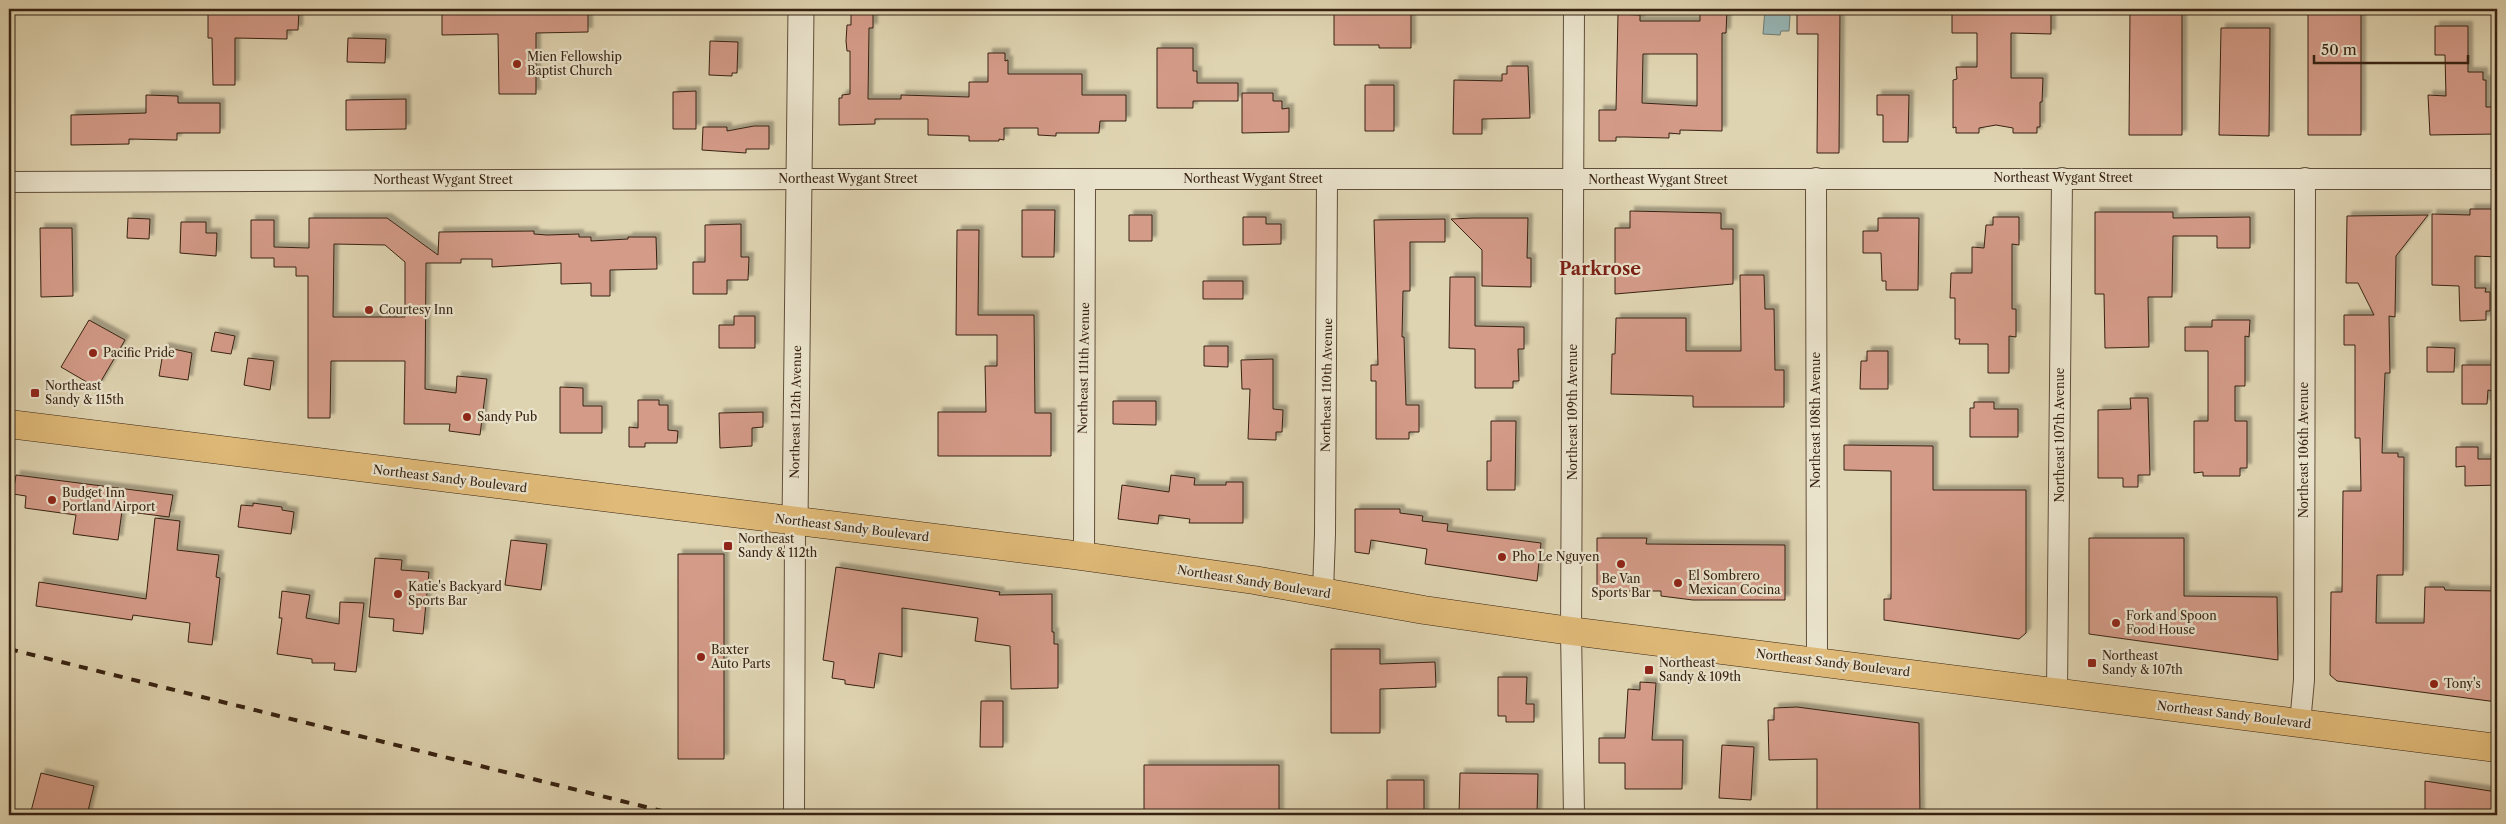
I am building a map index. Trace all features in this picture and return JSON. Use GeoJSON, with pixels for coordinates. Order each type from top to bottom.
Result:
{"type":"FeatureCollection","features":[{"type":"Feature","properties":{"kind":"main road","name":"Northeast Sandy Boulevard"},"geometry":{"type":"LineString","coordinates":[[9,424],[1084,557],[1322,592],[1424,610],[1571,630],[2497,748]]}},
{"type":"Feature","properties":{"kind":"street","name":"Northeast 112th Avenue"},"geometry":{"type":"LineString","coordinates":[[794,815],[795,521],[801,9]]}},
{"type":"Feature","properties":{"kind":"street","name":"Northeast 109th Avenue"},"geometry":{"type":"LineString","coordinates":[[1574,9],[1575,180],[1571,630],[1574,815]]}},
{"type":"Feature","properties":{"kind":"street","name":"Northeast 108th Avenue"},"geometry":{"type":"LineString","coordinates":[[1816,178],[1817,661]]}},
{"type":"Feature","properties":{"kind":"street","name":"Northeast 107th Avenue"},"geometry":{"type":"LineString","coordinates":[[2056,692],[2062,178]]}},
{"type":"Feature","properties":{"kind":"street","name":"Northeast 106th Avenue"},"geometry":{"type":"LineString","coordinates":[[2300,723],[2304,671],[2304,178]]}},
{"type":"Feature","properties":{"kind":"street","name":"Northeast Wygant Street"},"geometry":{"type":"LineString","coordinates":[[9,182],[799,179],[2497,179]]}},
{"type":"Feature","properties":{"kind":"street","name":"Northeast 111th Avenue"},"geometry":{"type":"LineString","coordinates":[[1084,557],[1085,179]]}},
{"type":"Feature","properties":{"kind":"street","name":"Northeast 110th Avenue"},"geometry":{"type":"LineString","coordinates":[[1322,592],[1325,534],[1327,179]]}},
{"type":"Feature","properties":{"kind":"water"},"geometry":{"type":"Polygon","coordinates":[[[1765,9],[1783,9],[1790,16],[1789,31],[1781,31],[1780,35],[1763,34],[1765,9]]]}},
{"type":"Feature","properties":{"kind":"building"},"geometry":{"type":"Polygon","coordinates":[[[208,9],[299,9],[298,30],[287,30],[287,39],[235,38],[235,85],[213,85],[212,38],[208,38],[208,9]]]}},
{"type":"Feature","properties":{"kind":"building","name":"Mien Fellowship Baptist Church"},"geometry":{"type":"Polygon","coordinates":[[[442,9],[588,9],[588,32],[536,33],[536,94],[499,94],[498,34],[442,35],[442,9]]]}},
{"type":"Feature","properties":{"kind":"building"},"geometry":{"type":"Polygon","coordinates":[[[851,9],[873,9],[873,28],[869,28],[868,99],[901,99],[901,95],[969,97],[969,82],[988,82],[988,53],[1005,53],[1005,61],[1008,60],[1008,74],[1082,74],[1082,95],[1126,95],[1126,121],[1100,121],[1099,133],[1056,133],[1056,136],[1038,135],[1038,128],[1004,128],[1004,140],[999,139],[999,141],[969,141],[969,136],[928,135],[928,119],[875,119],[875,124],[839,125],[839,98],[842,98],[842,95],[850,94],[850,51],[847,51],[846,41],[847,25],[851,25],[851,9]]]}},
{"type":"Feature","properties":{"kind":"building"},"geometry":{"type":"Polygon","coordinates":[[[1334,9],[1366,9],[1366,13],[1411,13],[1411,48],[1379,48],[1379,45],[1334,45],[1334,9]]]}},
{"type":"Feature","properties":{"kind":"building"},"geometry":{"type":"Polygon","coordinates":[[[1700,9],[1727,9],[1726,33],[1722,33],[1722,131],[1680,130],[1680,134],[1669,133],[1669,138],[1616,137],[1616,141],[1599,141],[1599,110],[1616,110],[1618,14],[1640,15],[1640,21],[1700,21],[1700,9]],[[1643,54],[1642,103],[1697,106],[1697,54],[1643,54]]]}},
{"type":"Feature","properties":{"kind":"building"},"geometry":{"type":"Polygon","coordinates":[[[1797,9],[1840,9],[1839,153],[1817,153],[1818,34],[1797,34],[1797,9]]]}},
{"type":"Feature","properties":{"kind":"building"},"geometry":{"type":"Polygon","coordinates":[[[2130,9],[2182,9],[2182,135],[2129,135],[2130,9]]]}},
{"type":"Feature","properties":{"kind":"building"},"geometry":{"type":"Polygon","coordinates":[[[2308,9],[2361,9],[2361,135],[2308,135],[2308,9]]]}},
{"type":"Feature","properties":{"kind":"building"},"geometry":{"type":"Polygon","coordinates":[[[1952,13],[2051,13],[2051,34],[2011,33],[2011,78],[2043,78],[2042,102],[2040,102],[2040,127],[2037,127],[2037,133],[2013,133],[2013,128],[1996,125],[1979,128],[1979,133],[1956,133],[1956,127],[1953,128],[1953,80],[1957,79],[1956,67],[1977,67],[1977,33],[1952,33],[1952,13]]]}},
{"type":"Feature","properties":{"kind":"building"},"geometry":{"type":"Polygon","coordinates":[[[2435,26],[2468,26],[2468,72],[2483,72],[2483,80],[2486,80],[2486,107],[2497,107],[2497,134],[2430,135],[2428,95],[2446,96],[2445,55],[2435,55],[2435,26]]]}},
{"type":"Feature","properties":{"kind":"building"},"geometry":{"type":"Polygon","coordinates":[[[2221,28],[2270,28],[2269,136],[2219,135],[2221,28]]]}},
{"type":"Feature","properties":{"kind":"building"},"geometry":{"type":"Polygon","coordinates":[[[348,38],[386,39],[385,63],[347,62],[348,38]]]}},
{"type":"Feature","properties":{"kind":"building"},"geometry":{"type":"Polygon","coordinates":[[[710,41],[738,42],[737,73],[732,73],[732,76],[709,75],[710,41]]]}},
{"type":"Feature","properties":{"kind":"building"},"geometry":{"type":"Polygon","coordinates":[[[1157,48],[1193,48],[1193,71],[1197,71],[1197,83],[1238,83],[1238,101],[1193,101],[1193,108],[1157,108],[1157,48]]]}},
{"type":"Feature","properties":{"kind":"building"},"geometry":{"type":"Polygon","coordinates":[[[1507,66],[1528,66],[1530,118],[1482,119],[1482,134],[1453,134],[1454,80],[1502,81],[1502,74],[1507,74],[1507,66]]]}},
{"type":"Feature","properties":{"kind":"building"},"geometry":{"type":"Polygon","coordinates":[[[1365,85],[1394,85],[1394,131],[1365,131],[1365,85]]]}},
{"type":"Feature","properties":{"kind":"building"},"geometry":{"type":"Polygon","coordinates":[[[696,91],[696,129],[673,129],[673,92],[696,91]]]}},
{"type":"Feature","properties":{"kind":"building"},"geometry":{"type":"Polygon","coordinates":[[[1242,93],[1273,93],[1273,101],[1282,101],[1282,109],[1289,108],[1289,132],[1242,133],[1242,93]]]}},
{"type":"Feature","properties":{"kind":"building"},"geometry":{"type":"Polygon","coordinates":[[[146,95],[178,96],[178,103],[220,103],[220,133],[177,133],[177,140],[129,139],[129,144],[71,145],[71,115],[146,113],[146,95]]]}},
{"type":"Feature","properties":{"kind":"building"},"geometry":{"type":"Polygon","coordinates":[[[1877,95],[1909,95],[1908,142],[1883,142],[1883,115],[1877,115],[1877,95]]]}},
{"type":"Feature","properties":{"kind":"building"},"geometry":{"type":"Polygon","coordinates":[[[406,99],[406,129],[346,130],[346,100],[406,99]]]}},
{"type":"Feature","properties":{"kind":"building"},"geometry":{"type":"Polygon","coordinates":[[[754,126],[769,126],[769,149],[746,149],[746,153],[702,150],[703,127],[727,127],[727,131],[754,126]]]}},
{"type":"Feature","properties":{"kind":"building"},"geometry":{"type":"Polygon","coordinates":[[[2470,209],[2497,209],[2497,257],[2475,256],[2475,288],[2486,288],[2485,292],[2490,292],[2490,311],[2486,311],[2486,320],[2460,321],[2459,286],[2432,285],[2432,214],[2470,215],[2470,209]]]}},
{"type":"Feature","properties":{"kind":"building"},"geometry":{"type":"Polygon","coordinates":[[[1022,210],[1055,210],[1054,257],[1022,257],[1022,210]]]}},
{"type":"Feature","properties":{"kind":"building"},"geometry":{"type":"Polygon","coordinates":[[[1630,211],[1721,213],[1721,229],[1733,229],[1733,284],[1615,294],[1615,228],[1630,228],[1630,211]]]}},
{"type":"Feature","properties":{"kind":"building"},"geometry":{"type":"Polygon","coordinates":[[[2095,212],[2173,212],[2173,218],[2250,217],[2250,248],[2217,248],[2217,236],[2173,236],[2172,297],[2148,297],[2149,347],[2105,348],[2104,294],[2095,294],[2095,212]]]}},
{"type":"Feature","properties":{"kind":"building"},"geometry":{"type":"Polygon","coordinates":[[[1129,215],[1152,215],[1152,241],[1129,241],[1129,215]]]}},
{"type":"Feature","properties":{"kind":"building"},"geometry":{"type":"Polygon","coordinates":[[[2428,215],[2396,256],[2395,317],[2389,316],[2390,373],[2385,373],[2382,453],[2398,453],[2398,457],[2404,457],[2403,575],[2377,575],[2376,623],[2424,623],[2425,587],[2444,587],[2445,590],[2497,591],[2497,702],[2337,681],[2330,675],[2331,592],[2342,592],[2343,491],[2361,491],[2360,438],[2355,438],[2355,345],[2344,345],[2344,315],[2374,315],[2358,283],[2346,283],[2347,216],[2428,215]]]}},
{"type":"Feature","properties":{"kind":"building"},"geometry":{"type":"Polygon","coordinates":[[[1243,217],[1266,217],[1266,224],[1281,224],[1281,244],[1243,245],[1243,217]]]}},
{"type":"Feature","properties":{"kind":"building"},"geometry":{"type":"Polygon","coordinates":[[[1993,217],[2019,217],[2019,245],[2012,244],[2012,309],[2016,309],[2016,337],[2009,336],[2009,373],[1988,373],[1988,344],[1959,344],[1960,339],[1955,339],[1955,298],[1950,298],[1951,273],[1972,273],[1972,247],[1984,248],[1986,225],[1993,225],[1993,217]]]}},
{"type":"Feature","properties":{"kind":"building"},"geometry":{"type":"Polygon","coordinates":[[[128,218],[150,219],[149,239],[127,238],[128,218]]]}},
{"type":"Feature","properties":{"kind":"building"},"geometry":{"type":"Polygon","coordinates":[[[309,218],[387,218],[438,255],[439,232],[534,231],[534,234],[547,235],[579,234],[579,237],[591,237],[591,241],[628,239],[628,237],[656,237],[657,269],[610,270],[610,296],[591,296],[591,283],[561,284],[561,263],[492,267],[492,259],[461,259],[461,263],[426,263],[425,389],[456,393],[457,376],[487,379],[480,435],[449,431],[450,424],[404,424],[405,361],[331,361],[330,418],[308,418],[308,276],[296,276],[296,267],[274,267],[274,258],[251,258],[251,220],[274,220],[274,247],[309,248],[309,218]],[[334,244],[333,317],[405,317],[405,262],[385,245],[334,244]]]}},
{"type":"Feature","properties":{"kind":"building"},"geometry":{"type":"Polygon","coordinates":[[[1528,218],[1527,258],[1531,258],[1531,287],[1482,286],[1482,250],[1451,219],[1528,218]]]}},
{"type":"Feature","properties":{"kind":"building"},"geometry":{"type":"Polygon","coordinates":[[[1878,218],[1919,218],[1918,290],[1886,290],[1886,281],[1882,281],[1881,253],[1863,253],[1863,231],[1878,231],[1878,218]]]}},
{"type":"Feature","properties":{"kind":"building"},"geometry":{"type":"Polygon","coordinates":[[[1445,219],[1445,242],[1410,242],[1410,291],[1403,291],[1402,337],[1404,337],[1406,405],[1419,405],[1419,432],[1409,432],[1409,439],[1376,439],[1376,381],[1371,381],[1371,365],[1378,365],[1374,220],[1445,219]]]}},
{"type":"Feature","properties":{"kind":"building"},"geometry":{"type":"Polygon","coordinates":[[[181,222],[206,222],[206,233],[217,233],[216,256],[180,253],[181,222]]]}},
{"type":"Feature","properties":{"kind":"building"},"geometry":{"type":"Polygon","coordinates":[[[741,224],[741,257],[749,257],[748,280],[727,280],[727,294],[693,294],[693,262],[705,262],[705,225],[741,224]]]}},
{"type":"Feature","properties":{"kind":"building"},"geometry":{"type":"Polygon","coordinates":[[[40,228],[72,228],[73,296],[41,297],[40,228]]]}},
{"type":"Feature","properties":{"kind":"building"},"geometry":{"type":"Polygon","coordinates":[[[957,230],[979,230],[978,315],[1034,315],[1035,413],[1051,413],[1051,456],[938,456],[938,412],[986,412],[985,366],[997,366],[997,335],[956,335],[957,230]]]}},
{"type":"Feature","properties":{"kind":"building"},"geometry":{"type":"Polygon","coordinates":[[[1740,275],[1764,275],[1765,309],[1774,309],[1775,370],[1784,370],[1784,407],[1693,407],[1693,396],[1611,394],[1612,354],[1615,354],[1616,318],[1686,318],[1686,351],[1741,351],[1740,275]]]}},
{"type":"Feature","properties":{"kind":"building"},"geometry":{"type":"Polygon","coordinates":[[[1450,277],[1475,277],[1475,326],[1524,327],[1524,349],[1518,349],[1519,381],[1513,381],[1513,388],[1475,388],[1475,349],[1449,348],[1450,277]]]}},
{"type":"Feature","properties":{"kind":"building"},"geometry":{"type":"Polygon","coordinates":[[[1203,281],[1243,281],[1243,299],[1203,299],[1203,281]]]}},
{"type":"Feature","properties":{"kind":"building"},"geometry":{"type":"Polygon","coordinates":[[[734,316],[755,316],[755,348],[719,348],[719,325],[734,325],[734,316]]]}},
{"type":"Feature","properties":{"kind":"building","name":"Pacific Pride"},"geometry":{"type":"Polygon","coordinates":[[[89,320],[125,340],[97,388],[61,367],[89,320]]]}},
{"type":"Feature","properties":{"kind":"building"},"geometry":{"type":"Polygon","coordinates":[[[2212,320],[2250,320],[2249,337],[2245,336],[2245,386],[2235,386],[2235,421],[2247,421],[2247,468],[2240,468],[2240,476],[2203,476],[2203,472],[2194,473],[2194,421],[2208,421],[2208,351],[2185,351],[2185,327],[2212,327],[2212,320]]]}},
{"type":"Feature","properties":{"kind":"building"},"geometry":{"type":"Polygon","coordinates":[[[215,332],[235,336],[231,354],[211,351],[215,332]]]}},
{"type":"Feature","properties":{"kind":"building"},"geometry":{"type":"Polygon","coordinates":[[[1204,346],[1228,346],[1228,367],[1204,366],[1204,346]]]}},
{"type":"Feature","properties":{"kind":"building"},"geometry":{"type":"Polygon","coordinates":[[[164,347],[192,353],[188,380],[159,376],[164,347]]]}},
{"type":"Feature","properties":{"kind":"building"},"geometry":{"type":"Polygon","coordinates":[[[2427,347],[2455,348],[2454,372],[2427,372],[2427,347]]]}},
{"type":"Feature","properties":{"kind":"building"},"geometry":{"type":"Polygon","coordinates":[[[1867,351],[1888,351],[1888,389],[1860,389],[1861,361],[1867,361],[1867,351]]]}},
{"type":"Feature","properties":{"kind":"building"},"geometry":{"type":"Polygon","coordinates":[[[248,358],[274,361],[270,390],[244,385],[248,358]]]}},
{"type":"Feature","properties":{"kind":"building"},"geometry":{"type":"Polygon","coordinates":[[[1273,359],[1273,409],[1283,410],[1282,432],[1276,432],[1276,440],[1248,439],[1250,389],[1242,389],[1241,360],[1273,359]]]}},
{"type":"Feature","properties":{"kind":"building"},"geometry":{"type":"Polygon","coordinates":[[[2462,365],[2492,365],[2492,391],[2488,390],[2487,404],[2462,404],[2462,365]]]}},
{"type":"Feature","properties":{"kind":"building"},"geometry":{"type":"Polygon","coordinates":[[[560,387],[583,388],[583,406],[602,406],[602,433],[560,433],[560,387]]]}},
{"type":"Feature","properties":{"kind":"building"},"geometry":{"type":"Polygon","coordinates":[[[2130,398],[2148,398],[2150,475],[2138,475],[2138,487],[2123,487],[2123,478],[2098,478],[2098,410],[2131,409],[2130,398]]]}},
{"type":"Feature","properties":{"kind":"building"},"geometry":{"type":"Polygon","coordinates":[[[638,400],[659,400],[659,405],[668,405],[668,430],[678,431],[677,443],[645,443],[645,447],[629,447],[629,427],[638,428],[638,400]]]}},
{"type":"Feature","properties":{"kind":"building"},"geometry":{"type":"Polygon","coordinates":[[[1113,401],[1156,401],[1156,425],[1113,424],[1113,401]]]}},
{"type":"Feature","properties":{"kind":"building"},"geometry":{"type":"Polygon","coordinates":[[[1974,402],[1994,402],[1994,409],[2018,409],[2018,437],[1970,437],[1970,408],[1974,408],[1974,402]]]}},
{"type":"Feature","properties":{"kind":"building"},"geometry":{"type":"Polygon","coordinates":[[[763,412],[763,427],[752,428],[752,446],[720,448],[719,413],[763,412]]]}},
{"type":"Feature","properties":{"kind":"building"},"geometry":{"type":"Polygon","coordinates":[[[1491,421],[1516,421],[1515,490],[1487,490],[1487,461],[1491,461],[1491,421]]]}},
{"type":"Feature","properties":{"kind":"building"},"geometry":{"type":"Polygon","coordinates":[[[1844,445],[1933,446],[1933,490],[2026,490],[2026,633],[2019,639],[1884,620],[1884,599],[1891,599],[1891,471],[1844,470],[1844,445]]]}},
{"type":"Feature","properties":{"kind":"building"},"geometry":{"type":"Polygon","coordinates":[[[2456,447],[2478,447],[2478,459],[2497,459],[2497,485],[2465,486],[2465,466],[2456,467],[2456,447]]]}},
{"type":"Feature","properties":{"kind":"building"},"geometry":{"type":"Polygon","coordinates":[[[16,475],[173,495],[169,517],[122,511],[118,540],[73,534],[76,515],[25,508],[26,496],[13,494],[16,475]]]}},
{"type":"Feature","properties":{"kind":"building"},"geometry":{"type":"Polygon","coordinates":[[[1171,475],[1195,478],[1194,485],[1226,485],[1226,482],[1243,482],[1243,523],[1189,523],[1190,519],[1159,515],[1158,524],[1118,519],[1122,485],[1169,492],[1171,475]]]}},
{"type":"Feature","properties":{"kind":"building"},"geometry":{"type":"Polygon","coordinates":[[[253,503],[282,507],[282,510],[294,512],[291,534],[238,527],[241,505],[253,506],[253,503]]]}},
{"type":"Feature","properties":{"kind":"building"},"geometry":{"type":"Polygon","coordinates":[[[1355,509],[1400,509],[1400,513],[1423,516],[1422,521],[1448,524],[1447,531],[1541,543],[1537,581],[1425,564],[1427,549],[1371,540],[1369,554],[1355,552],[1355,509]]]}},
{"type":"Feature","properties":{"kind":"building"},"geometry":{"type":"Polygon","coordinates":[[[155,518],[180,521],[177,550],[219,555],[216,577],[220,578],[212,645],[188,642],[190,623],[133,615],[132,620],[36,606],[39,582],[146,599],[155,518]]]}},
{"type":"Feature","properties":{"kind":"building"},"geometry":{"type":"Polygon","coordinates":[[[1597,538],[1647,538],[1646,544],[1785,545],[1785,600],[1693,600],[1661,596],[1661,591],[1597,591],[1597,538]]]}},
{"type":"Feature","properties":{"kind":"building"},"geometry":{"type":"Polygon","coordinates":[[[2089,538],[2184,538],[2184,596],[2277,597],[2278,660],[2089,634],[2089,538]]]}},
{"type":"Feature","properties":{"kind":"building"},"geometry":{"type":"Polygon","coordinates":[[[511,540],[547,544],[541,590],[505,585],[511,540]]]}},
{"type":"Feature","properties":{"kind":"building","name":"Baxter Auto Parts"},"geometry":{"type":"Polygon","coordinates":[[[678,554],[724,554],[724,759],[678,759],[678,554]]]}},
{"type":"Feature","properties":{"kind":"building"},"geometry":{"type":"Polygon","coordinates":[[[375,558],[402,560],[401,570],[429,572],[423,634],[393,631],[394,619],[369,617],[375,558]]]}},
{"type":"Feature","properties":{"kind":"building"},"geometry":{"type":"Polygon","coordinates":[[[836,567],[1000,592],[999,595],[1052,594],[1052,632],[1054,632],[1054,644],[1058,644],[1058,688],[1011,689],[1010,646],[975,641],[978,618],[902,608],[902,657],[879,653],[874,688],[845,684],[845,680],[832,678],[834,662],[823,660],[836,567]]]}},
{"type":"Feature","properties":{"kind":"building"},"geometry":{"type":"Polygon","coordinates":[[[282,591],[310,595],[306,618],[339,624],[340,602],[364,603],[356,672],[334,670],[335,663],[312,663],[312,659],[277,654],[282,618],[279,618],[282,591]]]}},
{"type":"Feature","properties":{"kind":"building"},"geometry":{"type":"Polygon","coordinates":[[[1331,649],[1380,649],[1380,664],[1435,662],[1436,687],[1380,689],[1380,733],[1331,733],[1331,649]]]}},
{"type":"Feature","properties":{"kind":"building"},"geometry":{"type":"Polygon","coordinates":[[[1498,677],[1527,677],[1526,704],[1534,704],[1534,722],[1506,722],[1506,716],[1498,716],[1498,677]]]}},
{"type":"Feature","properties":{"kind":"building"},"geometry":{"type":"Polygon","coordinates":[[[1640,682],[1656,683],[1652,740],[1683,740],[1682,789],[1625,789],[1625,763],[1599,763],[1599,738],[1625,738],[1628,689],[1640,690],[1640,682]]]}},
{"type":"Feature","properties":{"kind":"building"},"geometry":{"type":"Polygon","coordinates":[[[981,701],[1003,701],[1003,747],[980,747],[981,701]]]}},
{"type":"Feature","properties":{"kind":"building"},"geometry":{"type":"Polygon","coordinates":[[[1797,707],[1919,723],[1920,815],[1817,815],[1817,759],[1769,760],[1768,720],[1774,720],[1774,708],[1797,707]]]}},
{"type":"Feature","properties":{"kind":"building"},"geometry":{"type":"Polygon","coordinates":[[[1722,745],[1754,747],[1751,800],[1719,798],[1722,745]]]}},
{"type":"Feature","properties":{"kind":"building"},"geometry":{"type":"Polygon","coordinates":[[[1144,765],[1279,765],[1279,815],[1144,815],[1144,765]]]}},
{"type":"Feature","properties":{"kind":"building"},"geometry":{"type":"Polygon","coordinates":[[[41,773],[94,786],[87,815],[30,815],[41,773]]]}},
{"type":"Feature","properties":{"kind":"building"},"geometry":{"type":"Polygon","coordinates":[[[1460,773],[1538,774],[1537,815],[1459,815],[1460,773]]]}},
{"type":"Feature","properties":{"kind":"building"},"geometry":{"type":"Polygon","coordinates":[[[1387,780],[1424,780],[1424,815],[1387,815],[1387,780]]]}},
{"type":"Feature","properties":{"kind":"building"},"geometry":{"type":"Polygon","coordinates":[[[2425,781],[2497,792],[2497,815],[2425,815],[2425,781]]]}},
{"type":"Feature","properties":{"kind":"railway"},"geometry":{"type":"LineString","coordinates":[[9,649],[678,815]]}},
{"type":"Feature","properties":{"kind":"place","name":"Mien Fellowship Baptist Church"},"geometry":{"type":"Point","coordinates":[517,64]}},
{"type":"Feature","properties":{"kind":"place","name":"Courtesy Inn"},"geometry":{"type":"Point","coordinates":[369,310]}},
{"type":"Feature","properties":{"kind":"place","name":"Pacific Pride"},"geometry":{"type":"Point","coordinates":[93,353]}},
{"type":"Feature","properties":{"kind":"place","name":"Northeast Sandy & 115th"},"geometry":{"type":"Point","coordinates":[35,393]}},
{"type":"Feature","properties":{"kind":"place","name":"Sandy Pub"},"geometry":{"type":"Point","coordinates":[467,417]}},
{"type":"Feature","properties":{"kind":"place","name":"Budget Inn Portland Airport"},"geometry":{"type":"Point","coordinates":[52,500]}},
{"type":"Feature","properties":{"kind":"place","name":"Northeast Sandy & 112th"},"geometry":{"type":"Point","coordinates":[728,546]}},
{"type":"Feature","properties":{"kind":"place","name":"Pho Le Nguyen"},"geometry":{"type":"Point","coordinates":[1502,557]}},
{"type":"Feature","properties":{"kind":"place","name":"Be Van Sports Bar"},"geometry":{"type":"Point","coordinates":[1621,564]}},
{"type":"Feature","properties":{"kind":"place","name":"El Sombrero Mexican Cocina"},"geometry":{"type":"Point","coordinates":[1678,583]}},
{"type":"Feature","properties":{"kind":"place","name":"Katie's Backyard Sports Bar"},"geometry":{"type":"Point","coordinates":[398,594]}},
{"type":"Feature","properties":{"kind":"place","name":"Fork and Spoon Food House"},"geometry":{"type":"Point","coordinates":[2116,623]}},
{"type":"Feature","properties":{"kind":"place","name":"Baxter Auto Parts"},"geometry":{"type":"Point","coordinates":[701,657]}},
{"type":"Feature","properties":{"kind":"place","name":"Northeast Sandy & 107th"},"geometry":{"type":"Point","coordinates":[2092,663]}},
{"type":"Feature","properties":{"kind":"place","name":"Northeast Sandy & 109th"},"geometry":{"type":"Point","coordinates":[1649,670]}},
{"type":"Feature","properties":{"kind":"place","name":"Tony's"},"geometry":{"type":"Point","coordinates":[2434,684]}},
{"type":"Feature","properties":{"kind":"district","name":"Parkrose"},"geometry":{"type":"Point","coordinates":[1600,269]}}]}
